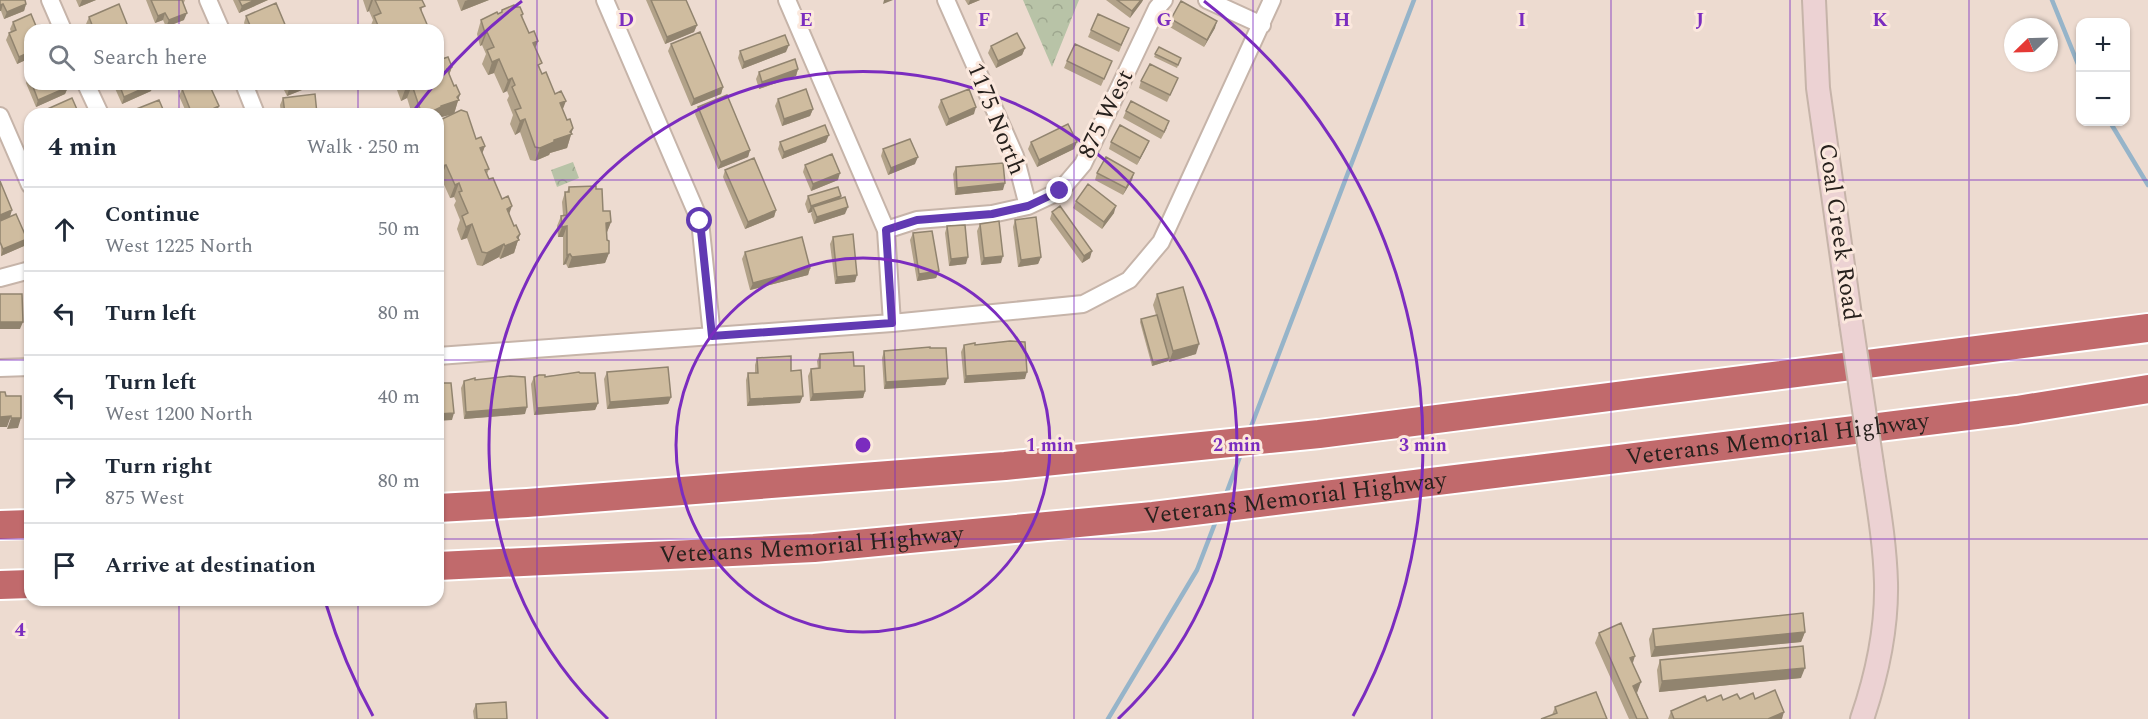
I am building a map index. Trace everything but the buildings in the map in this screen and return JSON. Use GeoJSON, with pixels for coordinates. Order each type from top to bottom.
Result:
{"type":"FeatureCollection","features":[{"type":"Feature","properties":{"kind":"highway"},"geometry":{"type":"LineString","coordinates":[[444,508],[1005,466],[1319,434],[2148,328]]}},
{"type":"Feature","properties":{"kind":"highway","name":"Veterans Memorial Highway"},"geometry":{"type":"LineString","coordinates":[[444,566],[814,548],[1153,516],[2017,410],[2148,389]]}},
{"type":"Feature","properties":{"kind":"highway"},"geometry":{"type":"LineString","coordinates":[[0,525],[24,524]]}},
{"type":"Feature","properties":{"kind":"highway"},"geometry":{"type":"LineString","coordinates":[[0,585],[24,584]]}},
{"type":"Feature","properties":{"kind":"main road","name":"Coal Creek Road"},"geometry":{"type":"LineString","coordinates":[[1814,0],[1818,88],[1885,560],[1886,610],[1878,667],[1862,719]]}},
{"type":"Feature","properties":{"kind":"street"},"geometry":{"type":"LineString","coordinates":[[50,0],[60,24]]}},
{"type":"Feature","properties":{"kind":"street"},"geometry":{"type":"LineString","coordinates":[[208,0],[218,24]]}},
{"type":"Feature","properties":{"kind":"street"},"geometry":{"type":"LineString","coordinates":[[605,0],[700,221],[712,336]]}},
{"type":"Feature","properties":{"kind":"street"},"geometry":{"type":"LineString","coordinates":[[787,0],[886,230],[892,323]]}},
{"type":"Feature","properties":{"kind":"street","name":"1175 North"},"geometry":{"type":"LineString","coordinates":[[946,0],[1015,156],[1028,206]]}},
{"type":"Feature","properties":{"kind":"street","name":"875 West"},"geometry":{"type":"LineString","coordinates":[[886,230],[917,220],[992,214],[1028,206],[1060,191],[1083,164],[1157,8],[1164,0]]}},
{"type":"Feature","properties":{"kind":"street"},"geometry":{"type":"LineString","coordinates":[[1207,0],[1262,25]]}},
{"type":"Feature","properties":{"kind":"street"},"geometry":{"type":"LineString","coordinates":[[444,356],[892,323],[1083,304],[1129,280],[1161,242],[1272,0]]}},
{"type":"Feature","properties":{"kind":"street"},"geometry":{"type":"LineString","coordinates":[[89,90],[97,108]]}},
{"type":"Feature","properties":{"kind":"street"},"geometry":{"type":"LineString","coordinates":[[246,90],[254,108]]}},
{"type":"Feature","properties":{"kind":"street"},"geometry":{"type":"LineString","coordinates":[[0,116],[24,171]]}},
{"type":"Feature","properties":{"kind":"street"},"geometry":{"type":"LineString","coordinates":[[0,278],[24,272]]}},
{"type":"Feature","properties":{"kind":"street"},"geometry":{"type":"LineString","coordinates":[[0,368],[24,367]]}},
{"type":"Feature","properties":{"kind":"green space"},"geometry":{"type":"Polygon","coordinates":[[[1023,0],[1079,0],[1052,67],[1023,0]]]}},
{"type":"Feature","properties":{"kind":"green space"},"geometry":{"type":"Polygon","coordinates":[[[573,162],[579,178],[557,187],[551,170],[573,162]]]}},
{"type":"Feature","properties":{"kind":"waterway"},"geometry":{"type":"LineString","coordinates":[[1249,432],[1414,0]]}},
{"type":"Feature","properties":{"kind":"waterway"},"geometry":{"type":"LineString","coordinates":[[2052,0],[2076,59]]}},
{"type":"Feature","properties":{"kind":"waterway"},"geometry":{"type":"LineString","coordinates":[[2112,126],[2148,185]]}},
{"type":"Feature","properties":{"kind":"waterway"},"geometry":{"type":"LineString","coordinates":[[1225,497],[1242,451]]}},
{"type":"Feature","properties":{"kind":"waterway"},"geometry":{"type":"LineString","coordinates":[[1108,719],[1197,570],[1217,518]]}},
{"type":"Feature","properties":{"kind":"route"},"geometry":{"type":"LineString","coordinates":[[700,221],[712,336],[892,323],[886,230],[917,220],[992,214],[1028,206],[1060,191]]}}]}
